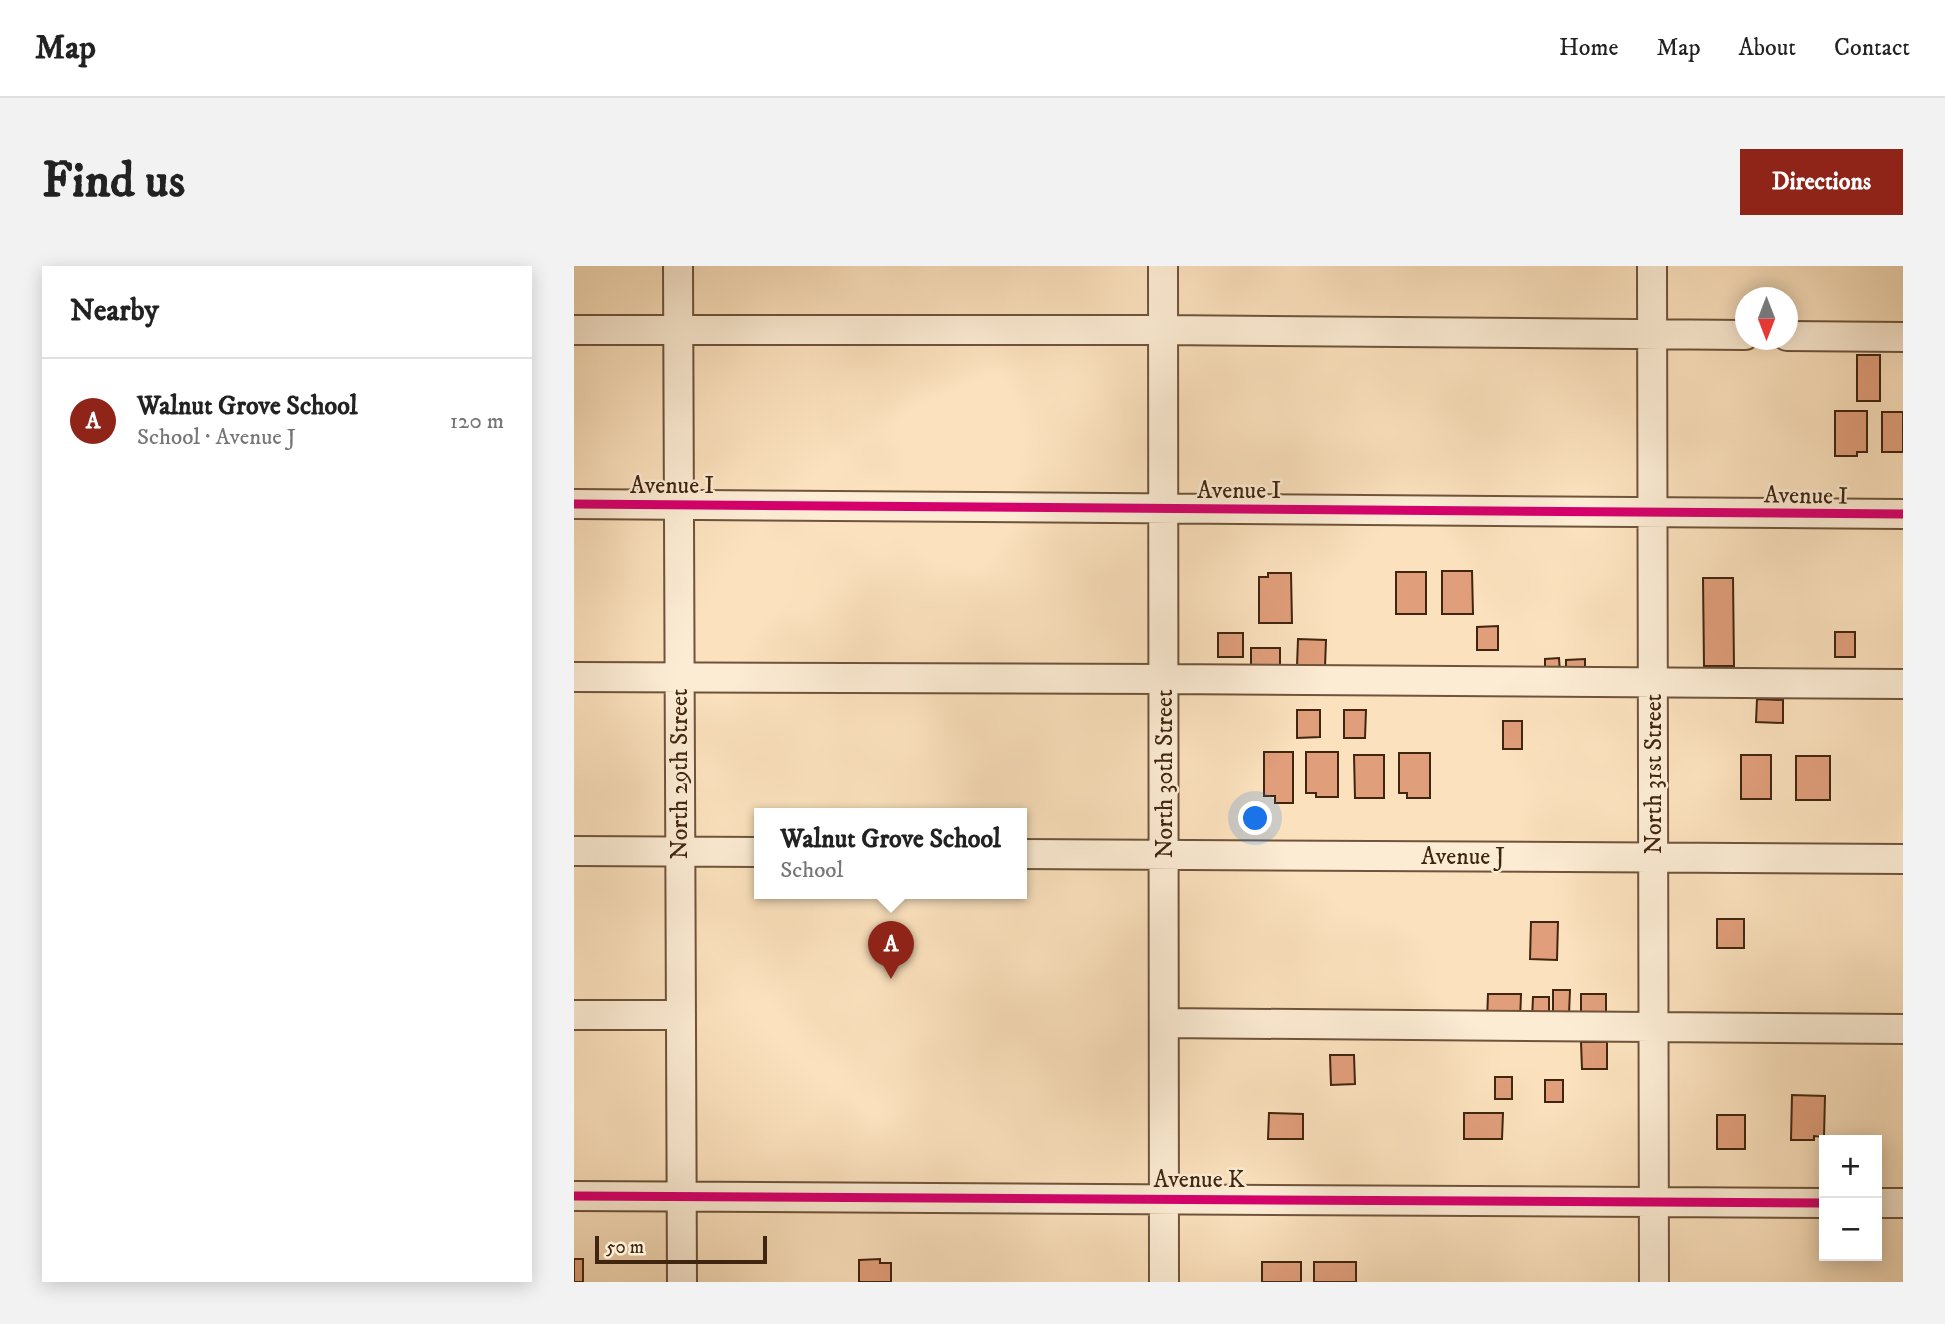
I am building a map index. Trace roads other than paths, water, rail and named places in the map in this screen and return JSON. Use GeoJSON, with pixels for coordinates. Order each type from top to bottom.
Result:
{"type":"FeatureCollection","features":[{"type":"Feature","properties":{"kind":"street","name":"North 29th Street"},"geometry":{"type":"LineString","coordinates":[[678,266],[682,1282]]}},
{"type":"Feature","properties":{"kind":"street","name":"North 30th Street"},"geometry":{"type":"LineString","coordinates":[[1163,266],[1164,1282]]}},
{"type":"Feature","properties":{"kind":"street","name":"North 31st Street"},"geometry":{"type":"LineString","coordinates":[[1652,266],[1654,1282]]}},
{"type":"Feature","properties":{"kind":"street"},"geometry":{"type":"LineString","coordinates":[[574,330],[1163,330],[1735,335]]}},
{"type":"Feature","properties":{"kind":"street"},"geometry":{"type":"LineString","coordinates":[[1798,336],[1903,337]]}},
{"type":"Feature","properties":{"kind":"street","name":"Avenue I"},"geometry":{"type":"LineString","coordinates":[[574,504],[1903,514]]}},
{"type":"Feature","properties":{"kind":"street"},"geometry":{"type":"LineString","coordinates":[[574,677],[1903,684]]}},
{"type":"Feature","properties":{"kind":"street"},"geometry":{"type":"LineString","coordinates":[[574,851],[754,852]]}},
{"type":"Feature","properties":{"kind":"street","name":"Avenue J"},"geometry":{"type":"LineString","coordinates":[[1027,854],[1903,859]]}},
{"type":"Feature","properties":{"kind":"street"},"geometry":{"type":"LineString","coordinates":[[574,1015],[681,1015]]}},
{"type":"Feature","properties":{"kind":"street"},"geometry":{"type":"LineString","coordinates":[[1164,1023],[1903,1029]]}},
{"type":"Feature","properties":{"kind":"street","name":"Avenue K"},"geometry":{"type":"LineString","coordinates":[[574,1196],[1819,1203]]}},
{"type":"Feature","properties":{"kind":"street"},"geometry":{"type":"LineString","coordinates":[[1882,1203],[1903,1203]]}},
{"type":"Feature","properties":{"kind":"place","name":"Walnut Grove School"},"geometry":{"type":"Point","coordinates":[891,979]}}]}
